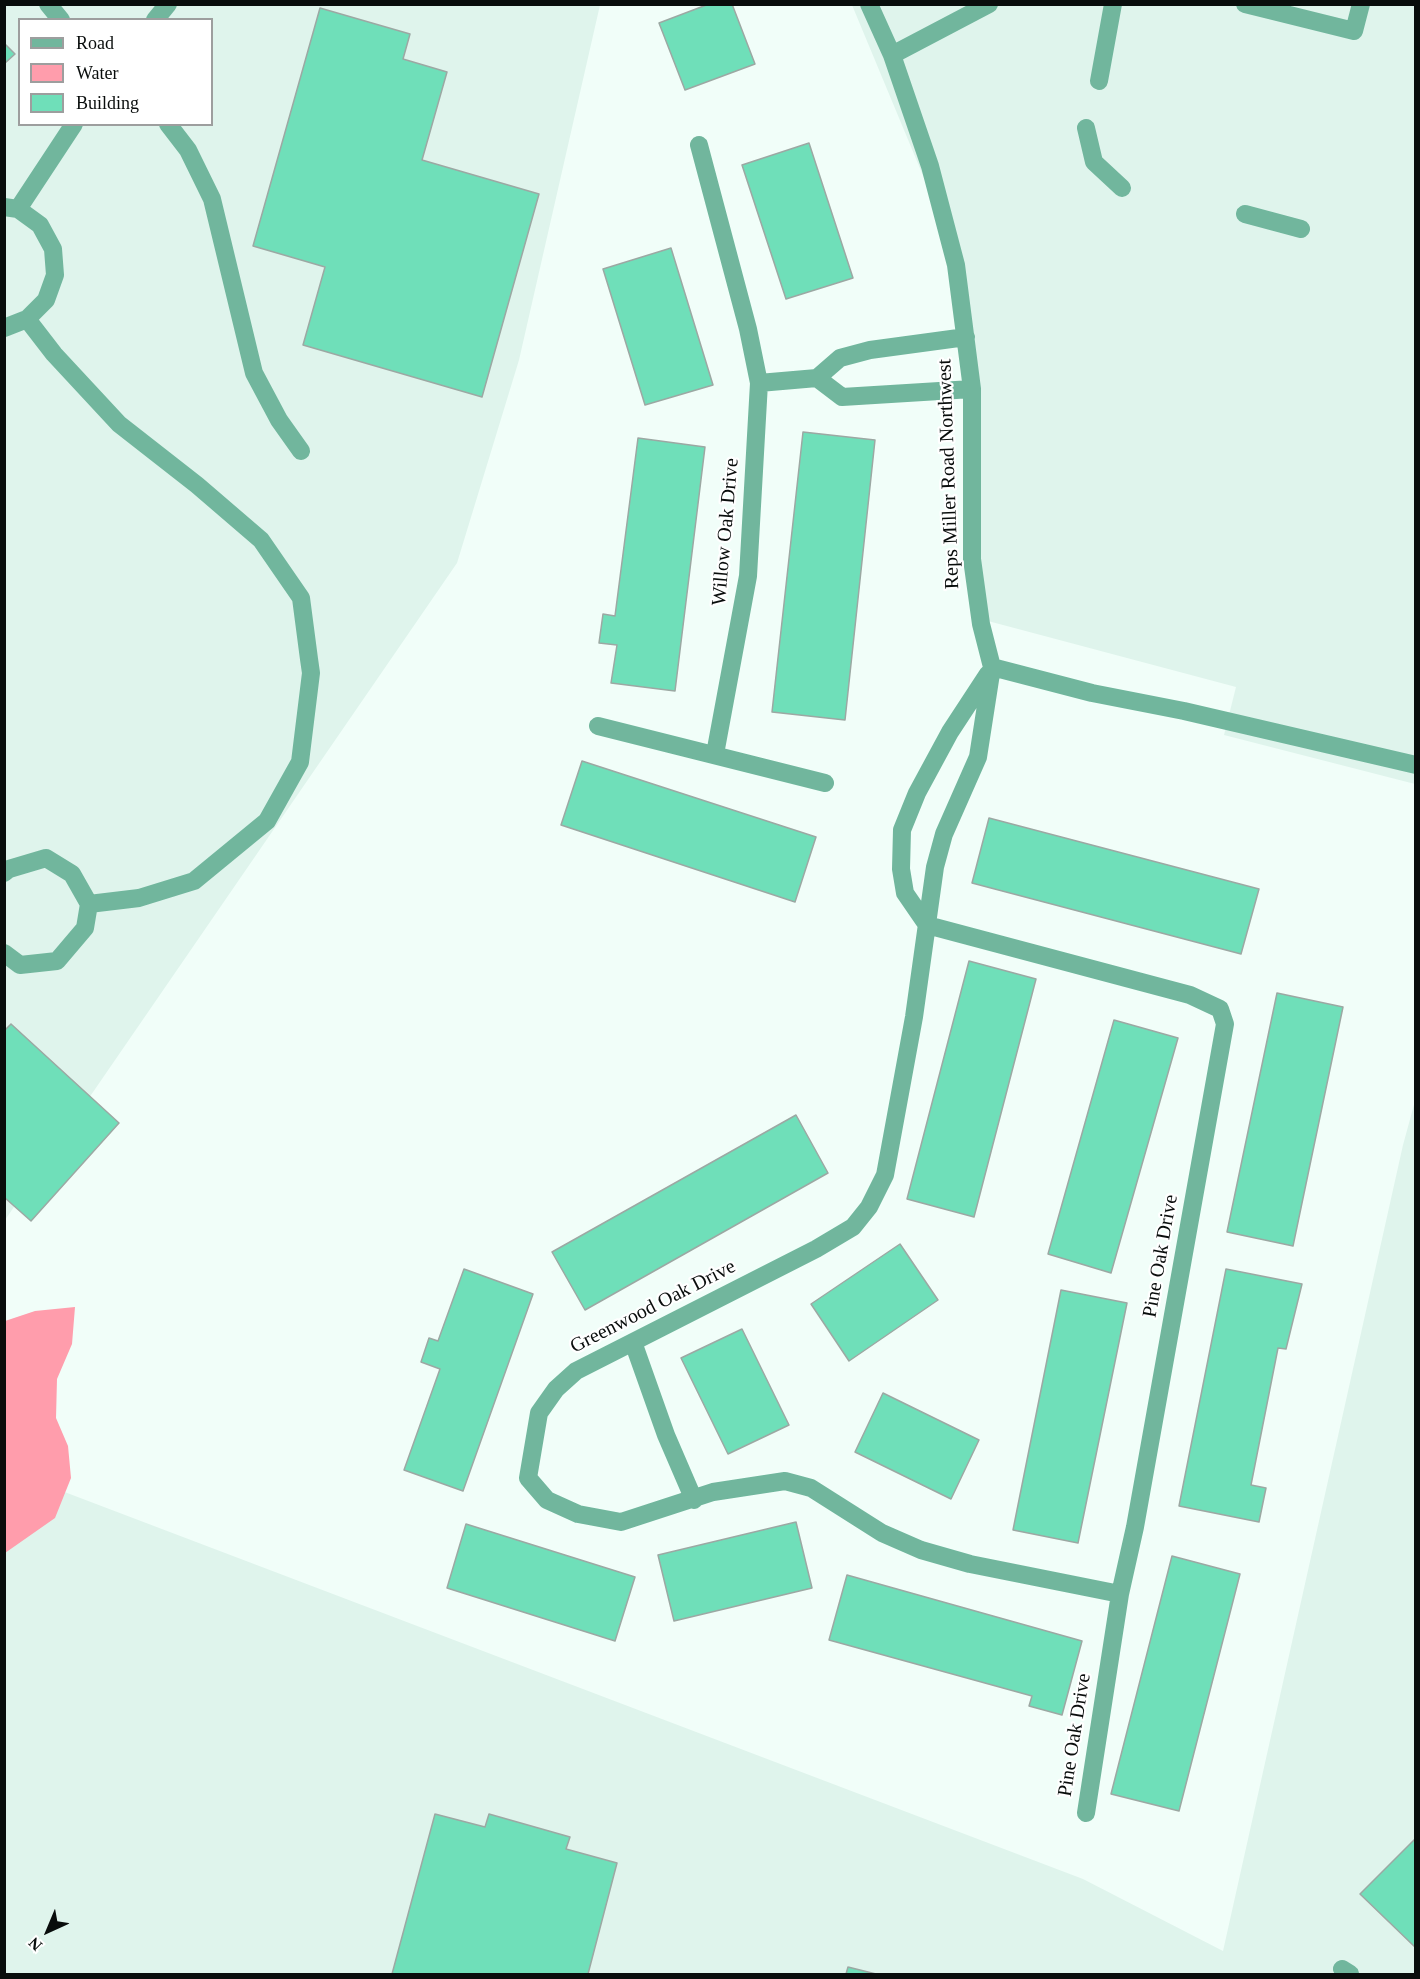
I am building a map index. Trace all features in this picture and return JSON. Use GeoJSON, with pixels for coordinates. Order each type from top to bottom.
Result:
{"type":"FeatureCollection","features":[{"type":"Feature","properties":{"kind":"street"},"geometry":{"type":"LineString","coordinates":[[48,4],[59,18]]}},
{"type":"Feature","properties":{"kind":"street"},"geometry":{"type":"LineString","coordinates":[[157,18],[168,4]]}},
{"type":"Feature","properties":{"kind":"street","name":"Reps Miller Road Northwest"},"geometry":{"type":"LineString","coordinates":[[869,4],[892,54],[939,199],[956,265],[972,389],[972,559],[981,624],[992,667]]}},
{"type":"Feature","properties":{"kind":"street"},"geometry":{"type":"LineString","coordinates":[[892,54],[989,4]]}},
{"type":"Feature","properties":{"kind":"street"},"geometry":{"type":"LineString","coordinates":[[1099,81],[1113,4]]}},
{"type":"Feature","properties":{"kind":"street"},"geometry":{"type":"LineString","coordinates":[[1245,4],[1354,31],[1361,4]]}},
{"type":"Feature","properties":{"kind":"street"},"geometry":{"type":"LineString","coordinates":[[4,328],[27,320],[46,300],[55,275],[53,249],[40,225],[11,208],[72,126]]}},
{"type":"Feature","properties":{"kind":"street"},"geometry":{"type":"LineString","coordinates":[[170,126],[188,150],[212,199],[254,373],[279,420],[301,451]]}},
{"type":"Feature","properties":{"kind":"street"},"geometry":{"type":"LineString","coordinates":[[1086,128],[1094,162],[1122,188]]}},
{"type":"Feature","properties":{"kind":"street","name":"Willow Oak Drive"},"geometry":{"type":"LineString","coordinates":[[699,145],[748,329],[759,383],[748,576],[715,754]]}},
{"type":"Feature","properties":{"kind":"street"},"geometry":{"type":"LineString","coordinates":[[1245,214],[1301,229]]}},
{"type":"Feature","properties":{"kind":"street"},"geometry":{"type":"LineString","coordinates":[[27,320],[54,354],[119,424],[197,485],[261,540],[302,598],[311,674],[300,762],[267,821],[194,881],[139,898],[89,904]]}},
{"type":"Feature","properties":{"kind":"street"},"geometry":{"type":"LineString","coordinates":[[759,383],[817,378],[840,358],[870,350],[966,337]]}},
{"type":"Feature","properties":{"kind":"street"},"geometry":{"type":"LineString","coordinates":[[817,378],[842,397],[972,389]]}},
{"type":"Feature","properties":{"kind":"street"},"geometry":{"type":"LineString","coordinates":[[927,925],[905,893],[901,868],[902,830],[917,793],[950,732],[992,667],[1092,693],[1184,711],[1416,765]]}},
{"type":"Feature","properties":{"kind":"street","name":"Greenwood Oak Drive"},"geometry":{"type":"LineString","coordinates":[[992,667],[978,757],[944,834],[935,867],[914,1017],[885,1175],[869,1207],[853,1227],[816,1250],[576,1371],[555,1389],[539,1413],[528,1478],[547,1500],[578,1514],[621,1522],[713,1492],[785,1481],[811,1488],[882,1533],[921,1550],[970,1564],[1120,1594]]}},
{"type":"Feature","properties":{"kind":"street"},"geometry":{"type":"LineString","coordinates":[[598,726],[825,783]]}},
{"type":"Feature","properties":{"kind":"street"},"geometry":{"type":"LineString","coordinates":[[4,873],[9,869],[46,858],[72,874],[89,904],[85,928],[57,961],[20,965],[4,953]]}},
{"type":"Feature","properties":{"kind":"street","name":"Pine Oak Drive"},"geometry":{"type":"LineString","coordinates":[[927,925],[1190,995],[1220,1009],[1225,1024],[1135,1527],[1120,1594],[1086,1813]]}},
{"type":"Feature","properties":{"kind":"street"},"geometry":{"type":"LineString","coordinates":[[633,1342],[666,1435],[694,1500]]}},
{"type":"Feature","properties":{"kind":"shaded area"},"geometry":{"type":"Polygon","coordinates":[[[5,5],[600,5],[519,360],[457,563],[5,1220],[5,5]]]}},
{"type":"Feature","properties":{"kind":"shaded area"},"geometry":{"type":"Polygon","coordinates":[[[852,5],[1415,5],[1415,784],[1224,735],[1236,687],[973,617],[961,267],[852,5]]]}},
{"type":"Feature","properties":{"kind":"shaded area"},"geometry":{"type":"Polygon","coordinates":[[[1415,1101],[1415,1974],[5,1974],[4,1469],[1083,1879],[1223,1951],[1403,1145],[1415,1101]]]}},
{"type":"Feature","properties":{"kind":"water"},"geometry":{"type":"Polygon","coordinates":[[[75,1307],[72,1344],[57,1379],[56,1418],[68,1446],[71,1478],[55,1518],[5,1553],[5,1321],[35,1311],[75,1307]]]}},
{"type":"Feature","properties":{"kind":"building"},"geometry":{"type":"Polygon","coordinates":[[[709,4],[732,4],[755,64],[685,90],[659,23],[709,4]]]}},
{"type":"Feature","properties":{"kind":"building"},"geometry":{"type":"Polygon","coordinates":[[[320,8],[410,34],[403,59],[447,72],[422,160],[539,194],[482,397],[303,345],[325,267],[253,246],[320,8]]]}},
{"type":"Feature","properties":{"kind":"building"},"geometry":{"type":"Polygon","coordinates":[[[4,43],[15,54],[4,64],[4,43]]]}},
{"type":"Feature","properties":{"kind":"building"},"geometry":{"type":"Polygon","coordinates":[[[809,143],[853,278],[786,299],[742,165],[809,143]]]}},
{"type":"Feature","properties":{"kind":"building"},"geometry":{"type":"Polygon","coordinates":[[[671,248],[713,385],[645,405],[603,269],[671,248]]]}},
{"type":"Feature","properties":{"kind":"building"},"geometry":{"type":"Polygon","coordinates":[[[803,432],[875,440],[845,720],[772,712],[803,432]]]}},
{"type":"Feature","properties":{"kind":"building"},"geometry":{"type":"Polygon","coordinates":[[[638,438],[705,447],[675,691],[611,683],[617,645],[599,643],[603,614],[615,616],[638,438]]]}},
{"type":"Feature","properties":{"kind":"building"},"geometry":{"type":"Polygon","coordinates":[[[582,761],[816,837],[795,902],[561,825],[582,761]]]}},
{"type":"Feature","properties":{"kind":"building"},"geometry":{"type":"Polygon","coordinates":[[[989,818],[1259,889],[1241,954],[972,883],[989,818]]]}},
{"type":"Feature","properties":{"kind":"building"},"geometry":{"type":"Polygon","coordinates":[[[969,961],[1036,979],[974,1217],[907,1199],[969,961]]]}},
{"type":"Feature","properties":{"kind":"building"},"geometry":{"type":"Polygon","coordinates":[[[1277,993],[1343,1007],[1293,1246],[1227,1232],[1277,993]]]}},
{"type":"Feature","properties":{"kind":"building"},"geometry":{"type":"Polygon","coordinates":[[[1114,1020],[1178,1038],[1111,1273],[1048,1254],[1114,1020]]]}},
{"type":"Feature","properties":{"kind":"building"},"geometry":{"type":"Polygon","coordinates":[[[11,1024],[119,1123],[31,1221],[4,1197],[4,1031],[11,1024]]]}},
{"type":"Feature","properties":{"kind":"building"},"geometry":{"type":"Polygon","coordinates":[[[796,1115],[828,1173],[585,1310],[552,1252],[796,1115]]]}},
{"type":"Feature","properties":{"kind":"building"},"geometry":{"type":"Polygon","coordinates":[[[900,1244],[938,1300],[849,1361],[811,1304],[900,1244]]]}},
{"type":"Feature","properties":{"kind":"building"},"geometry":{"type":"Polygon","coordinates":[[[464,1269],[533,1294],[463,1491],[404,1470],[440,1369],[421,1362],[429,1338],[438,1341],[464,1269]]]}},
{"type":"Feature","properties":{"kind":"building"},"geometry":{"type":"Polygon","coordinates":[[[1226,1269],[1302,1284],[1286,1349],[1278,1348],[1251,1485],[1266,1488],[1259,1522],[1179,1506],[1226,1269]]]}},
{"type":"Feature","properties":{"kind":"building"},"geometry":{"type":"Polygon","coordinates":[[[1061,1290],[1127,1303],[1078,1543],[1013,1530],[1061,1290]]]}},
{"type":"Feature","properties":{"kind":"building"},"geometry":{"type":"Polygon","coordinates":[[[742,1329],[789,1425],[728,1454],[681,1358],[742,1329]]]}},
{"type":"Feature","properties":{"kind":"building"},"geometry":{"type":"Polygon","coordinates":[[[883,1393],[979,1440],[951,1499],[855,1452],[883,1393]]]}},
{"type":"Feature","properties":{"kind":"building"},"geometry":{"type":"Polygon","coordinates":[[[796,1522],[812,1588],[674,1621],[658,1555],[796,1522]]]}},
{"type":"Feature","properties":{"kind":"building"},"geometry":{"type":"Polygon","coordinates":[[[466,1524],[635,1577],[615,1641],[447,1588],[466,1524]]]}},
{"type":"Feature","properties":{"kind":"building"},"geometry":{"type":"Polygon","coordinates":[[[1172,1556],[1240,1574],[1179,1811],[1111,1794],[1172,1556]]]}},
{"type":"Feature","properties":{"kind":"building"},"geometry":{"type":"Polygon","coordinates":[[[847,1575],[1082,1641],[1062,1715],[1029,1706],[1032,1696],[829,1640],[847,1575]]]}},
{"type":"Feature","properties":{"kind":"building"},"geometry":{"type":"Polygon","coordinates":[[[435,1814],[485,1827],[489,1814],[570,1837],[566,1849],[617,1863],[588,1974],[392,1974],[435,1814]]]}},
{"type":"Feature","properties":{"kind":"building"},"geometry":{"type":"Polygon","coordinates":[[[1416,1838],[1416,1948],[1360,1894],[1416,1838]]]}},
{"type":"Feature","properties":{"kind":"building"},"geometry":{"type":"Polygon","coordinates":[[[848,1967],[876,1974],[846,1974],[848,1967]]]}}]}
